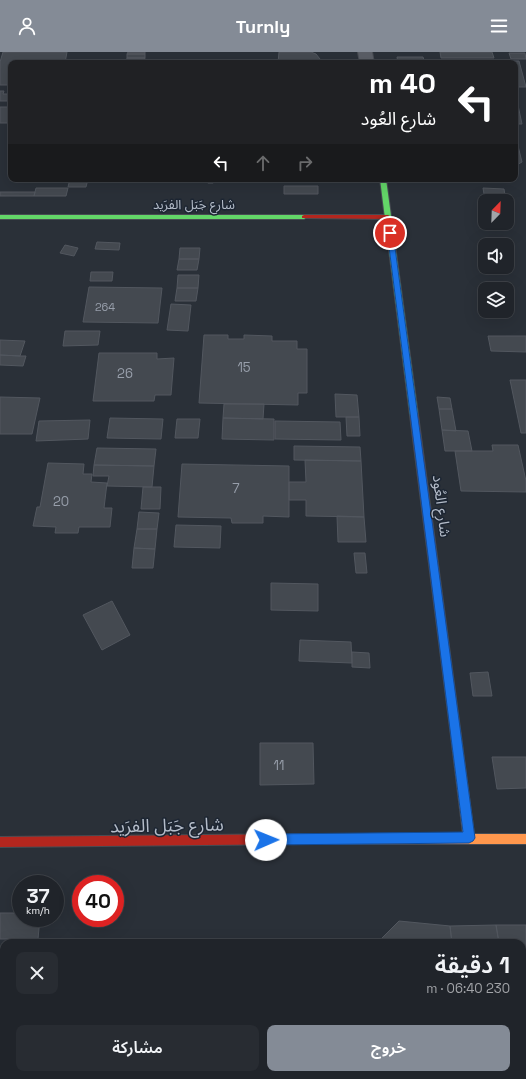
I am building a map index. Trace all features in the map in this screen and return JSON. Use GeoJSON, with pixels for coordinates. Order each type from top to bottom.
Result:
{"type":"FeatureCollection","features":[{"type":"Feature","properties":{"kind":"street","name":"شارع العُود"},"geometry":{"type":"LineString","coordinates":[[382,182],[469,838]]}},
{"type":"Feature","properties":{"kind":"street","name":"شارع جَبَل الفرَيد"},"geometry":{"type":"LineString","coordinates":[[0,217],[388,217]]}},
{"type":"Feature","properties":{"kind":"street","name":"شارع جَبَل الفرَيد"},"geometry":{"type":"LineString","coordinates":[[0,842],[469,838],[526,839]]}},
{"type":"Feature","properties":{"kind":"building"},"geometry":{"type":"Polygon","coordinates":[[[3,52],[67,52],[66,60],[8,60],[8,85],[0,85],[0,62],[3,52]]]}},
{"type":"Feature","properties":{"kind":"building"},"geometry":{"type":"Polygon","coordinates":[[[128,52],[145,52],[145,54],[127,54],[128,52]]]}},
{"type":"Feature","properties":{"kind":"building"},"geometry":{"type":"Polygon","coordinates":[[[279,52],[311,52],[316,54],[320,59],[320,60],[278,60],[279,52]]]}},
{"type":"Feature","properties":{"kind":"building"},"geometry":{"type":"Polygon","coordinates":[[[440,52],[492,52],[494,58],[441,58],[440,52]]]}},
{"type":"Feature","properties":{"kind":"building"},"geometry":{"type":"Polygon","coordinates":[[[509,53],[525,53],[526,59],[511,59],[509,53]]]}},
{"type":"Feature","properties":{"kind":"building"},"geometry":{"type":"Polygon","coordinates":[[[127,54],[145,54],[145,58],[127,58],[127,54]]]}},
{"type":"Feature","properties":{"kind":"building"},"geometry":{"type":"Polygon","coordinates":[[[397,57],[423,57],[424,60],[398,60],[397,57]]]}},
{"type":"Feature","properties":{"kind":"building"},"geometry":{"type":"Polygon","coordinates":[[[127,58],[145,58],[144,60],[126,60],[127,58]]]}},
{"type":"Feature","properties":{"kind":"building"},"geometry":{"type":"Polygon","coordinates":[[[518,61],[519,61],[526,87],[518,87],[518,61]]]}},
{"type":"Feature","properties":{"kind":"building"},"geometry":{"type":"Polygon","coordinates":[[[0,91],[4,91],[3,94],[8,94],[8,101],[0,101],[0,91]]]}},
{"type":"Feature","properties":{"kind":"building"},"geometry":{"type":"Polygon","coordinates":[[[518,105],[522,124],[518,124],[518,105]]]}},
{"type":"Feature","properties":{"kind":"building"},"geometry":{"type":"Polygon","coordinates":[[[0,107],[8,107],[8,123],[0,123],[0,107]]]}},
{"type":"Feature","properties":{"kind":"building"},"geometry":{"type":"Polygon","coordinates":[[[518,146],[522,162],[518,164],[518,146]]]}},
{"type":"Feature","properties":{"kind":"building"},"geometry":{"type":"Polygon","coordinates":[[[69,182],[87,182],[86,187],[68,187],[69,182]]]}},
{"type":"Feature","properties":{"kind":"building"},"geometry":{"type":"Polygon","coordinates":[[[284,186],[318,186],[318,194],[284,194],[284,186]]]}},
{"type":"Feature","properties":{"kind":"building"},"geometry":{"type":"Polygon","coordinates":[[[36,188],[68,188],[66,196],[34,196],[36,188]]]}},
{"type":"Feature","properties":{"kind":"building"},"geometry":{"type":"Polygon","coordinates":[[[483,188],[504,189],[505,194],[484,194],[483,188]]]}},
{"type":"Feature","properties":{"kind":"building"},"geometry":{"type":"Polygon","coordinates":[[[0,192],[35,192],[34,196],[0,196],[0,192]]]}},
{"type":"Feature","properties":{"kind":"building"},"geometry":{"type":"Polygon","coordinates":[[[97,242],[120,243],[119,250],[95,249],[97,242]]]}},
{"type":"Feature","properties":{"kind":"building"},"geometry":{"type":"Polygon","coordinates":[[[65,245],[78,248],[74,256],[60,253],[65,245]]]}},
{"type":"Feature","properties":{"kind":"building"},"geometry":{"type":"Polygon","coordinates":[[[180,248],[200,248],[199,259],[179,259],[180,248]]]}},
{"type":"Feature","properties":{"kind":"building"},"geometry":{"type":"Polygon","coordinates":[[[179,259],[199,259],[197,270],[177,270],[179,259]]]}},
{"type":"Feature","properties":{"kind":"building"},"geometry":{"type":"Polygon","coordinates":[[[91,272],[113,272],[112,281],[90,281],[91,272]]]}},
{"type":"Feature","properties":{"kind":"building"},"geometry":{"type":"Polygon","coordinates":[[[178,275],[199,275],[198,288],[177,288],[178,275]]]}},
{"type":"Feature","properties":{"kind":"building"},"geometry":{"type":"Polygon","coordinates":[[[89,287],[162,288],[158,323],[83,322],[89,287]]]}},
{"type":"Feature","properties":{"kind":"building"},"geometry":{"type":"Polygon","coordinates":[[[177,288],[198,288],[196,301],[175,301],[177,288]]]}},
{"type":"Feature","properties":{"kind":"building"},"geometry":{"type":"Polygon","coordinates":[[[171,304],[191,305],[188,331],[167,330],[171,304]]]}},
{"type":"Feature","properties":{"kind":"building"},"geometry":{"type":"Polygon","coordinates":[[[65,331],[100,331],[98,345],[63,346],[65,331]]]}},
{"type":"Feature","properties":{"kind":"building"},"geometry":{"type":"Polygon","coordinates":[[[204,335],[228,335],[228,339],[244,339],[244,335],[272,336],[272,341],[297,341],[297,349],[307,349],[307,393],[298,393],[298,405],[199,403],[204,335]]]}},
{"type":"Feature","properties":{"kind":"building"},"geometry":{"type":"Polygon","coordinates":[[[488,336],[526,336],[526,352],[491,351],[488,336]]]}},
{"type":"Feature","properties":{"kind":"building"},"geometry":{"type":"Polygon","coordinates":[[[0,340],[25,341],[20,356],[0,355],[0,340]]]}},
{"type":"Feature","properties":{"kind":"building"},"geometry":{"type":"Polygon","coordinates":[[[99,353],[157,353],[157,359],[174,358],[171,395],[155,395],[154,401],[93,401],[99,353]]]}},
{"type":"Feature","properties":{"kind":"building"},"geometry":{"type":"Polygon","coordinates":[[[0,355],[26,356],[23,366],[0,365],[0,355]]]}},
{"type":"Feature","properties":{"kind":"building"},"geometry":{"type":"Polygon","coordinates":[[[510,380],[526,380],[526,433],[521,433],[510,380]]]}},
{"type":"Feature","properties":{"kind":"building"},"geometry":{"type":"Polygon","coordinates":[[[335,394],[357,395],[359,417],[336,417],[335,394]]]}},
{"type":"Feature","properties":{"kind":"building"},"geometry":{"type":"Polygon","coordinates":[[[0,397],[40,398],[32,434],[0,434],[0,397]]]}},
{"type":"Feature","properties":{"kind":"building"},"geometry":{"type":"Polygon","coordinates":[[[437,397],[450,398],[452,409],[439,409],[437,397]]]}},
{"type":"Feature","properties":{"kind":"building"},"geometry":{"type":"Polygon","coordinates":[[[224,404],[264,404],[263,419],[223,418],[224,404]]]}},
{"type":"Feature","properties":{"kind":"building"},"geometry":{"type":"Polygon","coordinates":[[[439,409],[452,409],[456,431],[442,430],[439,409]]]}},
{"type":"Feature","properties":{"kind":"building"},"geometry":{"type":"Polygon","coordinates":[[[346,417],[359,417],[360,436],[347,436],[346,417]]]}},
{"type":"Feature","properties":{"kind":"building"},"geometry":{"type":"Polygon","coordinates":[[[110,418],[163,419],[161,439],[107,438],[110,418]]]}},
{"type":"Feature","properties":{"kind":"building"},"geometry":{"type":"Polygon","coordinates":[[[223,418],[274,419],[274,440],[222,439],[223,418]]]}},
{"type":"Feature","properties":{"kind":"building"},"geometry":{"type":"Polygon","coordinates":[[[177,419],[200,419],[198,438],[175,438],[177,419]]]}},
{"type":"Feature","properties":{"kind":"building"},"geometry":{"type":"Polygon","coordinates":[[[90,420],[88,439],[36,441],[39,421],[90,420]]]}},
{"type":"Feature","properties":{"kind":"building"},"geometry":{"type":"Polygon","coordinates":[[[275,421],[340,422],[341,440],[275,439],[275,421]]]}},
{"type":"Feature","properties":{"kind":"building"},"geometry":{"type":"Polygon","coordinates":[[[442,430],[468,431],[472,451],[445,451],[442,430]]]}},
{"type":"Feature","properties":{"kind":"building"},"geometry":{"type":"Polygon","coordinates":[[[492,445],[518,445],[526,481],[526,492],[461,491],[455,451],[493,451],[492,445]]]}},
{"type":"Feature","properties":{"kind":"building"},"geometry":{"type":"Polygon","coordinates":[[[294,446],[360,447],[361,461],[294,460],[294,446]]]}},
{"type":"Feature","properties":{"kind":"building"},"geometry":{"type":"Polygon","coordinates":[[[97,448],[156,449],[154,466],[94,465],[97,448]]]}},
{"type":"Feature","properties":{"kind":"building"},"geometry":{"type":"Polygon","coordinates":[[[305,460],[361,461],[364,517],[306,516],[306,500],[289,500],[289,482],[306,482],[305,460]]]}},
{"type":"Feature","properties":{"kind":"building"},"geometry":{"type":"Polygon","coordinates":[[[48,463],[84,464],[83,474],[92,474],[91,482],[107,483],[104,508],[112,508],[110,527],[79,527],[78,533],[55,533],[56,527],[33,526],[37,507],[40,507],[48,463]]]}},
{"type":"Feature","properties":{"kind":"building"},"geometry":{"type":"Polygon","coordinates":[[[182,464],[289,466],[289,517],[263,516],[263,523],[232,523],[231,518],[178,517],[182,464]]]}},
{"type":"Feature","properties":{"kind":"building"},"geometry":{"type":"Polygon","coordinates":[[[94,465],[154,466],[152,487],[107,486],[109,476],[93,476],[94,465]]]}},
{"type":"Feature","properties":{"kind":"building"},"geometry":{"type":"Polygon","coordinates":[[[143,487],[161,487],[160,509],[141,509],[143,487]]]}},
{"type":"Feature","properties":{"kind":"building"},"geometry":{"type":"Polygon","coordinates":[[[139,512],[159,513],[157,529],[137,529],[139,512]]]}},
{"type":"Feature","properties":{"kind":"building"},"geometry":{"type":"Polygon","coordinates":[[[337,516],[364,517],[366,542],[338,542],[337,516]]]}},
{"type":"Feature","properties":{"kind":"building"},"geometry":{"type":"Polygon","coordinates":[[[176,525],[221,526],[220,548],[174,547],[176,525]]]}},
{"type":"Feature","properties":{"kind":"building"},"geometry":{"type":"Polygon","coordinates":[[[137,529],[157,529],[155,549],[134,548],[137,529]]]}},
{"type":"Feature","properties":{"kind":"building"},"geometry":{"type":"Polygon","coordinates":[[[134,548],[155,549],[153,568],[132,568],[134,548]]]}},
{"type":"Feature","properties":{"kind":"building"},"geometry":{"type":"Polygon","coordinates":[[[354,553],[365,553],[367,573],[356,573],[354,553]]]}},
{"type":"Feature","properties":{"kind":"building"},"geometry":{"type":"Polygon","coordinates":[[[271,583],[318,584],[318,611],[271,610],[271,583]]]}},
{"type":"Feature","properties":{"kind":"building"},"geometry":{"type":"Polygon","coordinates":[[[112,601],[130,635],[102,650],[83,615],[112,601]]]}},
{"type":"Feature","properties":{"kind":"building"},"geometry":{"type":"Polygon","coordinates":[[[300,640],[351,642],[352,663],[299,661],[300,640]]]}},
{"type":"Feature","properties":{"kind":"building"},"geometry":{"type":"Polygon","coordinates":[[[352,652],[369,653],[370,668],[352,667],[352,652]]]}},
{"type":"Feature","properties":{"kind":"building"},"geometry":{"type":"Polygon","coordinates":[[[488,672],[492,696],[473,696],[470,673],[488,672]]]}},
{"type":"Feature","properties":{"kind":"building"},"geometry":{"type":"Polygon","coordinates":[[[260,743],[313,743],[314,784],[260,785],[260,743]]]}},
{"type":"Feature","properties":{"kind":"building"},"geometry":{"type":"Polygon","coordinates":[[[492,757],[526,757],[526,788],[497,789],[492,757]]]}},
{"type":"Feature","properties":{"kind":"building"},"geometry":{"type":"Polygon","coordinates":[[[0,913],[12,913],[12,927],[39,927],[38,939],[0,939],[0,913]]]}},
{"type":"Feature","properties":{"kind":"building"},"geometry":{"type":"Polygon","coordinates":[[[399,921],[450,926],[452,939],[381,939],[399,921]]]}},
{"type":"Feature","properties":{"kind":"building"},"geometry":{"type":"Polygon","coordinates":[[[496,925],[498,939],[452,939],[450,926],[496,925]]]}},
{"type":"Feature","properties":{"kind":"building"},"geometry":{"type":"Polygon","coordinates":[[[496,925],[526,925],[526,939],[498,939],[496,925]]]}},
{"type":"Feature","properties":{"kind":"traffic: fast"},"geometry":{"type":"LineString","coordinates":[[383,182],[414,415]]}},
{"type":"Feature","properties":{"kind":"traffic: fast"},"geometry":{"type":"LineString","coordinates":[[0,217],[304,217]]}},
{"type":"Feature","properties":{"kind":"traffic: slow"},"geometry":{"type":"LineString","coordinates":[[456,736],[469,838]]}},
{"type":"Feature","properties":{"kind":"traffic: slow"},"geometry":{"type":"LineString","coordinates":[[303,839],[526,839]]}},
{"type":"Feature","properties":{"kind":"traffic: jam"},"geometry":{"type":"LineString","coordinates":[[304,217],[388,217]]}},
{"type":"Feature","properties":{"kind":"traffic: jam"},"geometry":{"type":"LineString","coordinates":[[414,415],[456,736]]}},
{"type":"Feature","properties":{"kind":"traffic: jam"},"geometry":{"type":"LineString","coordinates":[[0,842],[303,839]]}},
{"type":"Feature","properties":{"kind":"route"},"geometry":{"type":"LineString","coordinates":[[266,840],[469,838],[390,233]]}}]}
